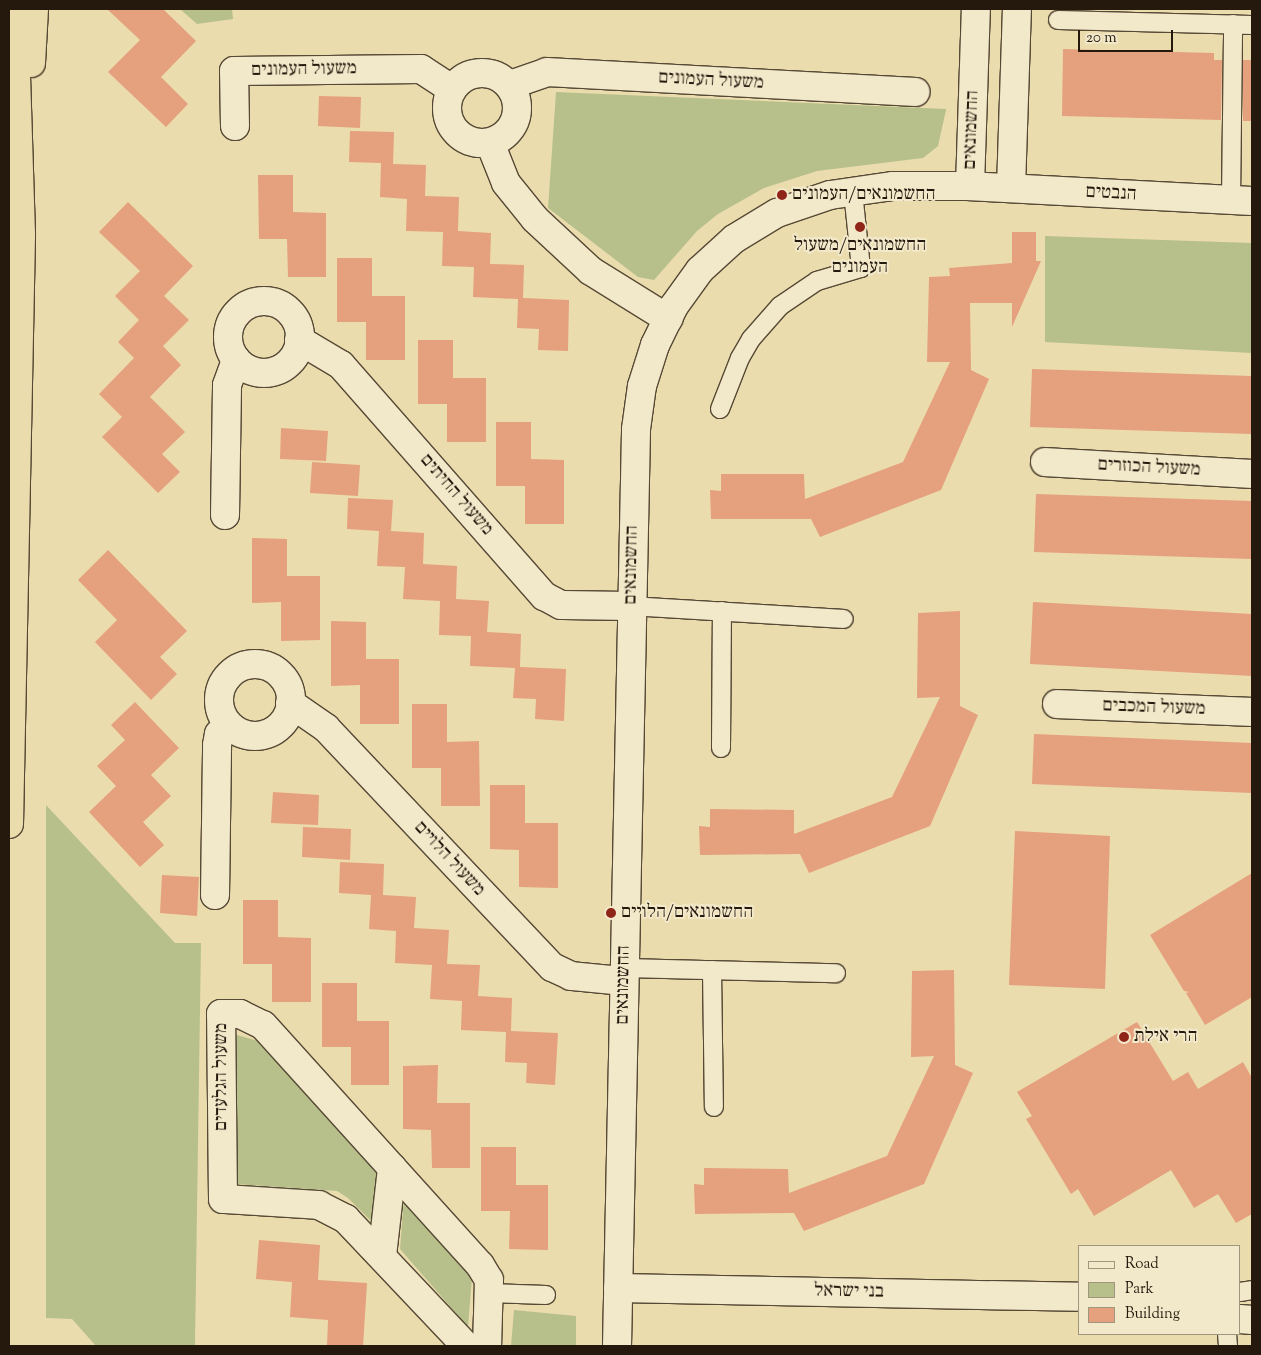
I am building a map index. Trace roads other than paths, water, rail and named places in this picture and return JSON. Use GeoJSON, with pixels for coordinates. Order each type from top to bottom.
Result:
{"type":"FeatureCollection","features":[{"type":"Feature","properties":{"kind":"highway"},"geometry":{"type":"LineString","coordinates":[[14,9],[22,234]]}},
{"type":"Feature","properties":{"kind":"highway"},"geometry":{"type":"LineString","coordinates":[[9,824],[22,234],[34,9]]}},
{"type":"Feature","properties":{"kind":"street","name":"החשמונאים"},"geometry":{"type":"LineString","coordinates":[[616,1346],[631,606],[636,429],[642,386],[655,345],[668,319],[700,270],[734,238],[777,213],[830,195],[893,186],[970,186],[976,9]]}},
{"type":"Feature","properties":{"kind":"street"},"geometry":{"type":"LineString","coordinates":[[1011,188],[1017,9]]}},
{"type":"Feature","properties":{"kind":"street","name":"משעול העמונים"},"geometry":{"type":"LineString","coordinates":[[235,126],[234,72],[421,69],[452,90]]}},
{"type":"Feature","properties":{"kind":"street","name":"משעול העמונים"},"geometry":{"type":"LineString","coordinates":[[510,85],[547,72],[915,92]]}},
{"type":"Feature","properties":{"kind":"street"},"geometry":{"type":"LineString","coordinates":[[480,73],[496,75],[510,85],[517,101],[517,117],[510,132],[490,143],[468,141],[455,131],[447,110],[452,90],[464,78],[480,73]]}},
{"type":"Feature","properties":{"kind":"street"},"geometry":{"type":"LineString","coordinates":[[490,143],[506,183],[535,219],[591,272],[668,319]]}},
{"type":"Feature","properties":{"kind":"street","name":"הנבטים"},"geometry":{"type":"LineString","coordinates":[[970,186],[1242,201]]}},
{"type":"Feature","properties":{"kind":"street"},"geometry":{"type":"LineString","coordinates":[[272,302],[286,310],[297,324],[299,340],[291,360],[277,370],[255,371],[236,360],[229,344],[229,328],[237,313],[250,303],[272,302]]}},
{"type":"Feature","properties":{"kind":"street","name":"משעול החיתים"},"geometry":{"type":"LineString","coordinates":[[299,340],[341,365],[544,596],[561,605],[631,606]]}},
{"type":"Feature","properties":{"kind":"street"},"geometry":{"type":"LineString","coordinates":[[226,515],[228,385],[236,360]]}},
{"type":"Feature","properties":{"kind":"street","name":"משעול הכוזרים"},"geometry":{"type":"LineString","coordinates":[[1045,462],[1252,474]]}},
{"type":"Feature","properties":{"kind":"street"},"geometry":{"type":"LineString","coordinates":[[258,664],[278,673],[288,687],[290,703],[285,719],[268,733],[246,735],[232,727],[220,708],[220,692],[228,677],[242,667],[258,664]]}},
{"type":"Feature","properties":{"kind":"street","name":"משעול הלויים"},"geometry":{"type":"LineString","coordinates":[[290,703],[326,728],[552,968],[571,976],[624,975]]}},
{"type":"Feature","properties":{"kind":"street","name":"משעול המכבים"},"geometry":{"type":"LineString","coordinates":[[1057,704],[1252,712]]}},
{"type":"Feature","properties":{"kind":"street"},"geometry":{"type":"LineString","coordinates":[[215,895],[217,745],[219,734],[232,727]]}},
{"type":"Feature","properties":{"kind":"street","name":"משעול הגלעדים"},"geometry":{"type":"LineString","coordinates":[[466,1346],[346,1219],[319,1205],[223,1198],[221,1014],[240,1014],[263,1024],[480,1265],[490,1280],[487,1346]]}},
{"type":"Feature","properties":{"kind":"street"},"geometry":{"type":"LineString","coordinates":[[382,1256],[392,1168]]}},
{"type":"Feature","properties":{"kind":"street","name":"בני ישראל"},"geometry":{"type":"LineString","coordinates":[[618,1288],[1078,1297]]}},
{"type":"Feature","properties":{"kind":"lane"},"geometry":{"type":"LineString","coordinates":[[1058,20],[1252,25]]}},
{"type":"Feature","properties":{"kind":"lane"},"geometry":{"type":"LineString","coordinates":[[1233,24],[1242,201]]}},
{"type":"Feature","properties":{"kind":"lane"},"geometry":{"type":"LineString","coordinates":[[720,409],[744,352],[780,306],[817,281],[861,268],[853,192]]}},
{"type":"Feature","properties":{"kind":"lane"},"geometry":{"type":"LineString","coordinates":[[631,606],[844,619]]}},
{"type":"Feature","properties":{"kind":"lane"},"geometry":{"type":"LineString","coordinates":[[721,748],[722,611]]}},
{"type":"Feature","properties":{"kind":"lane"},"geometry":{"type":"LineString","coordinates":[[712,970],[714,1107]]}},
{"type":"Feature","properties":{"kind":"lane"},"geometry":{"type":"LineString","coordinates":[[624,975],[712,970],[836,973]]}},
{"type":"Feature","properties":{"kind":"lane"},"geometry":{"type":"LineString","coordinates":[[489,1293],[546,1296]]}},
{"type":"Feature","properties":{"kind":"place","name":"החשמונאים/העמונים"},"geometry":{"type":"Point","coordinates":[782,195]}},
{"type":"Feature","properties":{"kind":"place","name":"החשמונאים/משעול העמונים"},"geometry":{"type":"Point","coordinates":[860,227]}},
{"type":"Feature","properties":{"kind":"place","name":"החשמונאים/הלויים"},"geometry":{"type":"Point","coordinates":[611,913]}},
{"type":"Feature","properties":{"kind":"place","name":"הרי אילת"},"geometry":{"type":"Point","coordinates":[1124,1037]}}]}
